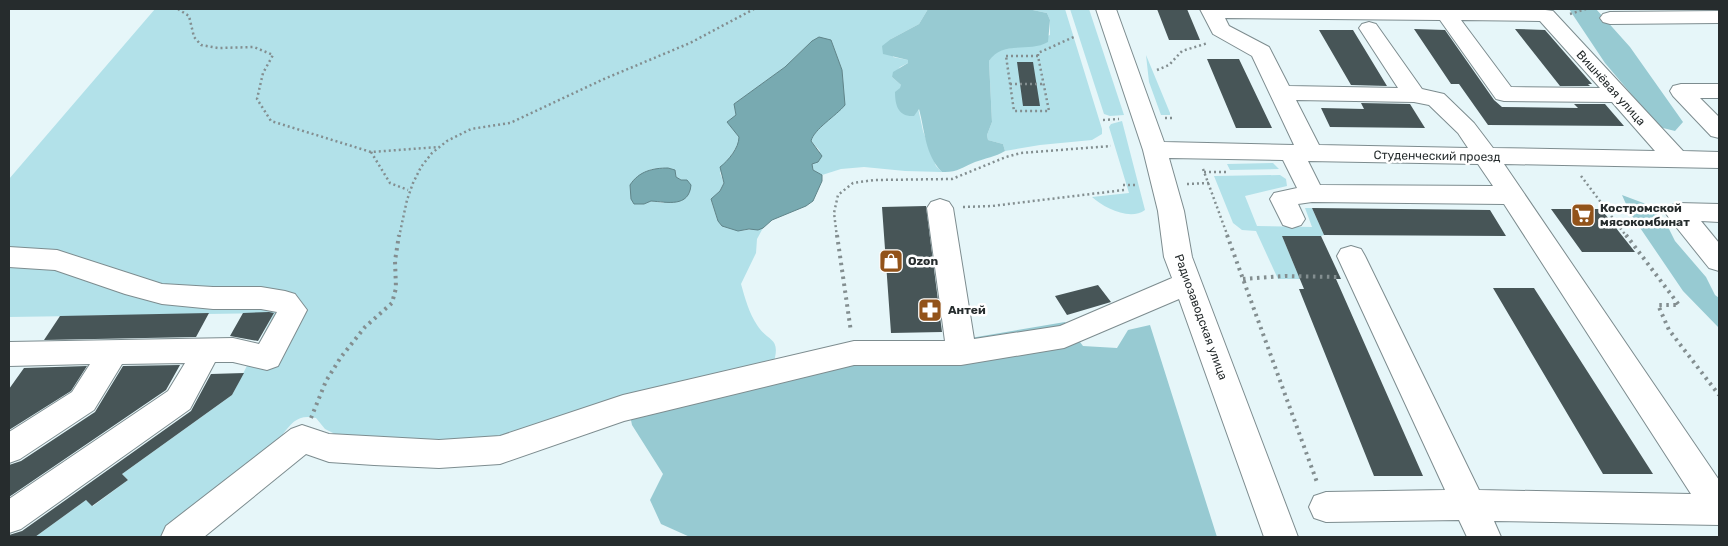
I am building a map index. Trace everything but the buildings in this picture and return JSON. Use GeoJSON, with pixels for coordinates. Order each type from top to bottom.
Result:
{"type":"FeatureCollection","features":[{"type":"Feature","properties":{"kind":"street","name":"Радиозаводская улица"},"geometry":{"type":"LineString","coordinates":[[1106,9],[1155,150],[1171,212],[1178,257],[1281,537]]}},
{"type":"Feature","properties":{"kind":"street","name":"Вишнёвая улица"},"geometry":{"type":"LineString","coordinates":[[1445,13],[1546,15],[1677,160]]}},
{"type":"Feature","properties":{"kind":"street"},"geometry":{"type":"LineString","coordinates":[[1213,17],[1445,13],[1504,94],[1617,95]]}},
{"type":"Feature","properties":{"kind":"street"},"geometry":{"type":"LineString","coordinates":[[1213,17],[1262,52],[1280,93],[1301,153],[1312,193]]}},
{"type":"Feature","properties":{"kind":"street"},"geometry":{"type":"LineString","coordinates":[[1610,18],[1719,17]]}},
{"type":"Feature","properties":{"kind":"street"},"geometry":{"type":"LineString","coordinates":[[1369,28],[1414,95]]}},
{"type":"Feature","properties":{"kind":"street"},"geometry":{"type":"LineString","coordinates":[[1719,91],[1681,91],[1719,131]]}},
{"type":"Feature","properties":{"kind":"street"},"geometry":{"type":"LineString","coordinates":[[1280,93],[1414,95],[1436,98],[1466,128],[1487,156],[1719,509]]}},
{"type":"Feature","properties":{"kind":"street","name":"Студенческий проезд"},"geometry":{"type":"LineString","coordinates":[[1155,150],[1719,160]]}},
{"type":"Feature","properties":{"kind":"street"},"geometry":{"type":"LineString","coordinates":[[1292,219],[1282,199],[1312,193],[1511,195]]}},
{"type":"Feature","properties":{"kind":"street"},"geometry":{"type":"LineString","coordinates":[[940,208],[960,353]]}},
{"type":"Feature","properties":{"kind":"street"},"geometry":{"type":"LineString","coordinates":[[1719,212],[1678,212],[1719,261]]}},
{"type":"Feature","properties":{"kind":"street"},"geometry":{"type":"LineString","coordinates":[[9,257],[57,260],[135,287],[162,294],[213,298],[261,298],[285,302],[293,310],[267,358],[233,350],[206,350],[114,352],[13,359]]}},
{"type":"Feature","properties":{"kind":"street"},"geometry":{"type":"LineString","coordinates":[[1356,266],[1484,537]]}},
{"type":"Feature","properties":{"kind":"street"},"geometry":{"type":"LineString","coordinates":[[178,537],[302,439],[329,448],[374,451],[439,454],[500,450],[623,408],[854,353],[960,353],[1064,338],[1188,284]]}},
{"type":"Feature","properties":{"kind":"street"},"geometry":{"type":"LineString","coordinates":[[9,518],[179,400],[206,350]]}},
{"type":"Feature","properties":{"kind":"street"},"geometry":{"type":"LineString","coordinates":[[9,449],[83,400],[114,352]]}},
{"type":"Feature","properties":{"kind":"street"},"geometry":{"type":"LineString","coordinates":[[1326,506],[1469,505],[1719,509]]}},
{"type":"Feature","properties":{"kind":"path"},"geometry":{"type":"LineString","coordinates":[[178,9],[186,11],[192,18],[195,39],[201,45],[216,48],[244,45],[263,48],[273,54],[263,73],[258,99],[271,121],[371,152],[440,147]]}},
{"type":"Feature","properties":{"kind":"path"},"geometry":{"type":"LineString","coordinates":[[302,439],[329,377],[365,327],[384,311],[394,298],[396,280],[395,260],[408,190],[412,179],[425,161],[440,147],[467,131],[510,123],[604,79],[690,43],[754,9]]}},
{"type":"Feature","properties":{"kind":"path"},"geometry":{"type":"LineString","coordinates":[[1156,70],[1168,65],[1182,50],[1212,42],[1213,17]]}},
{"type":"Feature","properties":{"kind":"path"},"geometry":{"type":"LineString","coordinates":[[1038,56],[1006,56],[1014,111],[1049,112],[1038,53],[1076,36]]}},
{"type":"Feature","properties":{"kind":"path"},"geometry":{"type":"LineString","coordinates":[[1010,84],[1044,84]]}},
{"type":"Feature","properties":{"kind":"path"},"geometry":{"type":"LineString","coordinates":[[1103,120],[1119,119]]}},
{"type":"Feature","properties":{"kind":"path"},"geometry":{"type":"LineString","coordinates":[[371,152],[390,183],[408,190]]}},
{"type":"Feature","properties":{"kind":"path"},"geometry":{"type":"LineString","coordinates":[[1226,172],[1204,172],[1326,506]]}},
{"type":"Feature","properties":{"kind":"path"},"geometry":{"type":"LineString","coordinates":[[1581,175],[1679,305],[1658,305],[1670,330],[1719,395]]}},
{"type":"Feature","properties":{"kind":"path"},"geometry":{"type":"LineString","coordinates":[[1186,184],[1209,183]]}},
{"type":"Feature","properties":{"kind":"path"},"geometry":{"type":"LineString","coordinates":[[1123,185],[1138,185]]}},
{"type":"Feature","properties":{"kind":"path"},"geometry":{"type":"LineString","coordinates":[[940,208],[992,206],[1124,190]]}},
{"type":"Feature","properties":{"kind":"path"},"geometry":{"type":"LineString","coordinates":[[1243,279],[1285,276],[1356,266]]}},
{"type":"Feature","properties":{"kind":"shaded area"},"geometry":{"type":"Polygon","coordinates":[[[155,9],[928,9],[919,24],[891,39],[893,57],[908,60],[908,63],[900,67],[892,77],[901,85],[901,88],[918,108],[923,131],[936,166],[942,172],[864,167],[841,169],[822,175],[813,170],[812,164],[820,151],[811,141],[812,135],[823,125],[843,81],[842,70],[831,40],[812,41],[785,67],[734,104],[736,115],[727,122],[739,137],[739,143],[720,173],[724,183],[720,191],[711,200],[718,221],[738,231],[763,228],[757,239],[756,253],[741,284],[754,320],[761,331],[775,344],[773,365],[535,432],[459,446],[337,435],[325,429],[316,418],[301,418],[293,422],[283,434],[290,442],[169,537],[35,537],[86,500],[93,506],[128,480],[122,474],[232,395],[274,313],[9,317],[9,179],[155,9]],[[668,168],[651,169],[631,199],[644,204],[651,201],[663,203],[681,180],[676,177],[675,170],[668,168]]]}},
{"type":"Feature","properties":{"kind":"shaded area"},"geometry":{"type":"Polygon","coordinates":[[[928,9],[1028,9],[1047,13],[1050,20],[1048,42],[1033,47],[1001,51],[989,61],[992,122],[987,135],[988,140],[1003,144],[1005,151],[951,172],[942,172],[932,158],[926,142],[919,109],[914,116],[909,116],[898,109],[895,92],[901,85],[892,77],[893,72],[908,63],[908,60],[883,54],[882,46],[919,24],[928,9]]]}},
{"type":"Feature","properties":{"kind":"shaded area"},"geometry":{"type":"Polygon","coordinates":[[[1028,9],[1065,9],[1102,129],[1102,134],[1092,140],[1040,145],[1005,151],[1003,144],[988,140],[987,135],[992,122],[989,61],[994,53],[1018,47],[1050,35],[1050,20],[1047,13],[1028,9]]]}},
{"type":"Feature","properties":{"kind":"shaded area"},"geometry":{"type":"Polygon","coordinates":[[[1070,9],[1089,9],[1124,115],[1110,116],[1104,114],[1070,9]]]}},
{"type":"Feature","properties":{"kind":"shaded area"},"geometry":{"type":"Polygon","coordinates":[[[1569,9],[1596,9],[1630,47],[1683,122],[1675,131],[1659,127],[1605,63],[1569,9]]]}},
{"type":"Feature","properties":{"kind":"shaded area"},"geometry":{"type":"Polygon","coordinates":[[[819,37],[831,40],[842,70],[845,105],[816,132],[811,141],[822,156],[818,162],[812,164],[813,170],[822,175],[822,181],[813,201],[806,206],[772,220],[758,230],[738,231],[722,226],[718,221],[711,199],[720,191],[724,183],[720,167],[732,154],[739,141],[739,137],[727,122],[736,115],[734,104],[785,67],[812,41],[819,37]]]}},
{"type":"Feature","properties":{"kind":"shaded area"},"geometry":{"type":"Polygon","coordinates":[[[1146,55],[1170,115],[1161,115],[1149,82],[1146,55]]]}},
{"type":"Feature","properties":{"kind":"shaded area"},"geometry":{"type":"Polygon","coordinates":[[[1122,121],[1145,210],[1139,213],[1125,214],[1117,212],[1092,197],[1129,193],[1109,127],[1111,124],[1122,121]]]}},
{"type":"Feature","properties":{"kind":"shaded area"},"geometry":{"type":"Polygon","coordinates":[[[1273,163],[1279,169],[1230,170],[1227,164],[1273,163]]]}},
{"type":"Feature","properties":{"kind":"shaded area"},"geometry":{"type":"Polygon","coordinates":[[[668,168],[675,170],[676,177],[681,180],[687,180],[691,185],[686,197],[676,202],[651,201],[644,204],[634,204],[631,199],[630,185],[634,180],[647,171],[668,168]]]}},
{"type":"Feature","properties":{"kind":"shaded area"},"geometry":{"type":"Polygon","coordinates":[[[1280,175],[1286,179],[1287,186],[1245,196],[1257,226],[1312,227],[1305,208],[1312,208],[1324,235],[1282,236],[1300,279],[1278,279],[1256,231],[1242,230],[1233,223],[1214,176],[1280,175]]]}},
{"type":"Feature","properties":{"kind":"shaded area"},"geometry":{"type":"Polygon","coordinates":[[[1622,195],[1646,204],[1666,223],[1675,241],[1706,277],[1715,295],[1719,298],[1719,328],[1683,291],[1630,213],[1622,195]]]}},
{"type":"Feature","properties":{"kind":"shaded area"},"geometry":{"type":"Polygon","coordinates":[[[1065,322],[1083,346],[1117,348],[1128,330],[1150,325],[1217,537],[690,537],[661,524],[650,500],[663,474],[632,425],[628,406],[941,343],[1065,322]]]}},
{"type":"Feature","properties":{"kind":"place","name":"Костромской мясокомбинат"},"geometry":{"type":"Point","coordinates":[1583,215]}},
{"type":"Feature","properties":{"kind":"place","name":"Ozon"},"geometry":{"type":"Point","coordinates":[891,261]}},
{"type":"Feature","properties":{"kind":"place","name":"Антей"},"geometry":{"type":"Point","coordinates":[930,310]}}]}
